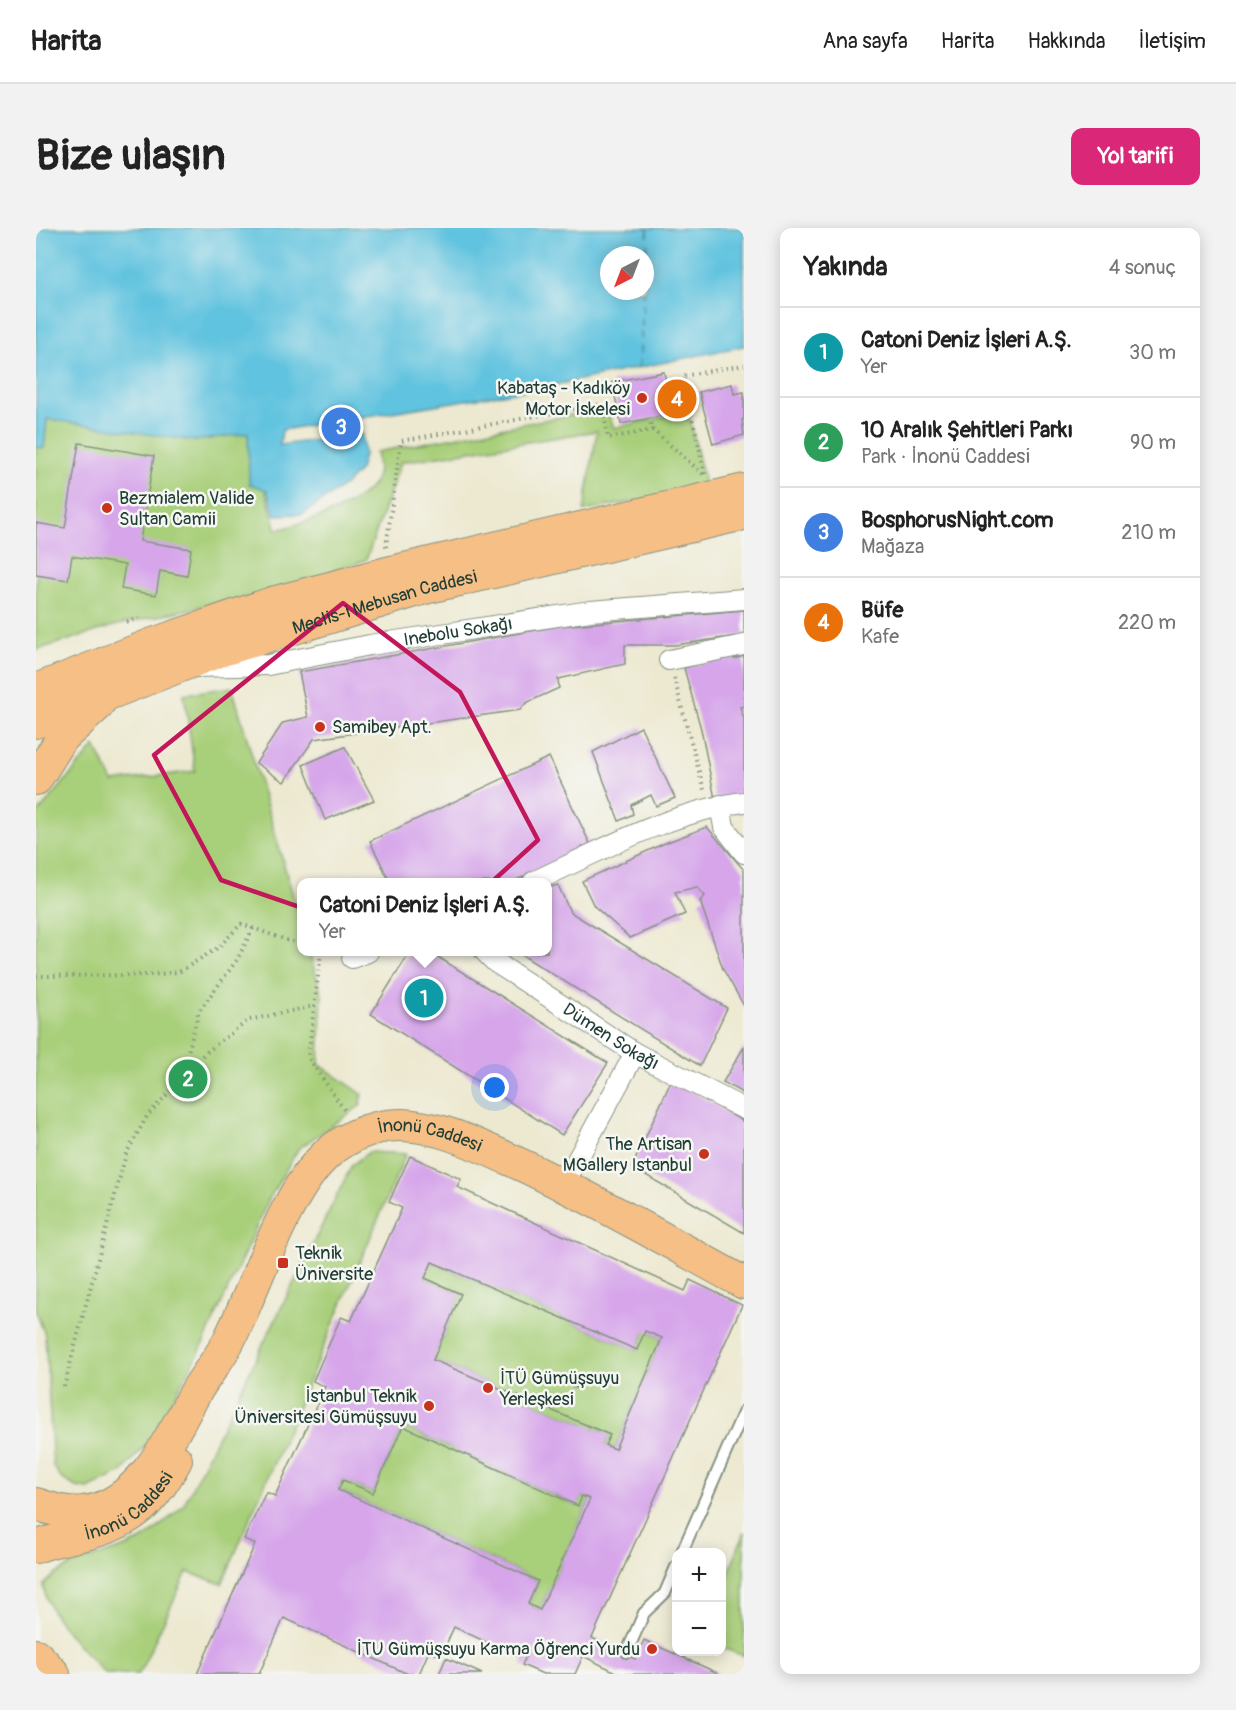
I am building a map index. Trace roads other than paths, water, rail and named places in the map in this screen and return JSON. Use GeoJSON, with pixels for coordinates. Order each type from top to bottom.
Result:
{"type":"FeatureCollection","features":[{"type":"Feature","properties":{"kind":"main road","name":"Meclis-i Mebusan Caddesi"},"geometry":{"type":"LineString","coordinates":[[49,730],[107,696],[172,668],[425,588],[742,493]]}},
{"type":"Feature","properties":{"kind":"main road","name":"Meclis-i Mebusan Caddesi"},"geometry":{"type":"LineString","coordinates":[[36,690],[153,644],[272,603],[390,572],[742,493]]}},
{"type":"Feature","properties":{"kind":"main road"},"geometry":{"type":"LineString","coordinates":[[36,758],[49,730]]}},
{"type":"Feature","properties":{"kind":"main road"},"geometry":{"type":"LineString","coordinates":[[36,779],[49,730]]}},
{"type":"Feature","properties":{"kind":"main road","name":"İnonü Caddesi"},"geometry":{"type":"LineString","coordinates":[[36,1547],[110,1526],[134,1515],[152,1500],[204,1411],[216,1363],[308,1176],[335,1146],[383,1126],[430,1128],[457,1136],[564,1184],[744,1283]]}},
{"type":"Feature","properties":{"kind":"main road","name":"İnonü Caddesi"},"geometry":{"type":"LineString","coordinates":[[36,1504],[62,1512],[84,1512],[116,1500],[143,1478],[170,1440],[201,1382],[216,1363]]}},
{"type":"Feature","properties":{"kind":"main road"},"geometry":{"type":"LineString","coordinates":[[36,1655],[54,1674]]}},
{"type":"Feature","properties":{"kind":"street","name":"Inebolu Sokağı"},"geometry":{"type":"LineString","coordinates":[[172,668],[268,665],[370,645],[590,611],[744,599]]}},
{"type":"Feature","properties":{"kind":"street"},"geometry":{"type":"LineString","coordinates":[[669,660],[744,645]]}},
{"type":"Feature","properties":{"kind":"street"},"geometry":{"type":"LineString","coordinates":[[542,878],[662,824],[714,807],[744,802]]}},
{"type":"Feature","properties":{"kind":"street"},"geometry":{"type":"LineString","coordinates":[[714,807],[724,827],[744,853]]}},
{"type":"Feature","properties":{"kind":"street","name":"Dümen Sokağı"},"geometry":{"type":"LineString","coordinates":[[490,956],[495,962],[635,1053],[744,1109]]}},
{"type":"Feature","properties":{"kind":"street"},"geometry":{"type":"LineString","coordinates":[[564,1184],[635,1053]]}},
{"type":"Feature","properties":{"kind":"lane"},"geometry":{"type":"LineString","coordinates":[[684,1548],[744,1411]]}},
{"type":"Feature","properties":{"kind":"lane"},"geometry":{"type":"LineString","coordinates":[[627,1652],[644,1613],[665,1593],[672,1576]]}},
{"type":"Feature","properties":{"kind":"water"},"geometry":{"type":"Polygon","coordinates":[[[36,228],[744,228],[744,346],[545,387],[282,430],[280,445],[362,434],[364,455],[360,470],[345,485],[303,514],[275,515],[267,490],[249,484],[248,433],[195,441],[47,419],[44,448],[36,447],[36,228]]]}},
{"type":"Feature","properties":{"kind":"place","name":"Kabataş - Kadıköy Motor İskelesi"},"geometry":{"type":"Point","coordinates":[642,398]}},
{"type":"Feature","properties":{"kind":"place","name":"Büfe"},"geometry":{"type":"Point","coordinates":[677,399]}},
{"type":"Feature","properties":{"kind":"place","name":"BosphorusNight.com"},"geometry":{"type":"Point","coordinates":[341,427]}},
{"type":"Feature","properties":{"kind":"place","name":"Bezmialem Valide Sultan Camii"},"geometry":{"type":"Point","coordinates":[107,508]}},
{"type":"Feature","properties":{"kind":"place","name":"Samibey Apt."},"geometry":{"type":"Point","coordinates":[320,727]}},
{"type":"Feature","properties":{"kind":"place","name":"Catoni Deniz İşleri A.Ş."},"geometry":{"type":"Point","coordinates":[424,998]}},
{"type":"Feature","properties":{"kind":"place","name":"10 Aralık Şehitleri Parkı"},"geometry":{"type":"Point","coordinates":[188,1079]}},
{"type":"Feature","properties":{"kind":"place","name":"The Artisan MGallery Istanbul"},"geometry":{"type":"Point","coordinates":[704,1154]}},
{"type":"Feature","properties":{"kind":"place","name":"Teknik Üniversite"},"geometry":{"type":"Point","coordinates":[283,1263]}},
{"type":"Feature","properties":{"kind":"place","name":"İTÜ Gümüşsuyu Yerleşkesi"},"geometry":{"type":"Point","coordinates":[488,1388]}},
{"type":"Feature","properties":{"kind":"place","name":"İstanbul Teknik Üniversitesi Gümüşsuyu"},"geometry":{"type":"Point","coordinates":[429,1406]}},
{"type":"Feature","properties":{"kind":"place","name":"İTU Gümüşsuyu Karma Öğrenci Yurdu"},"geometry":{"type":"Point","coordinates":[652,1649]}}]}
